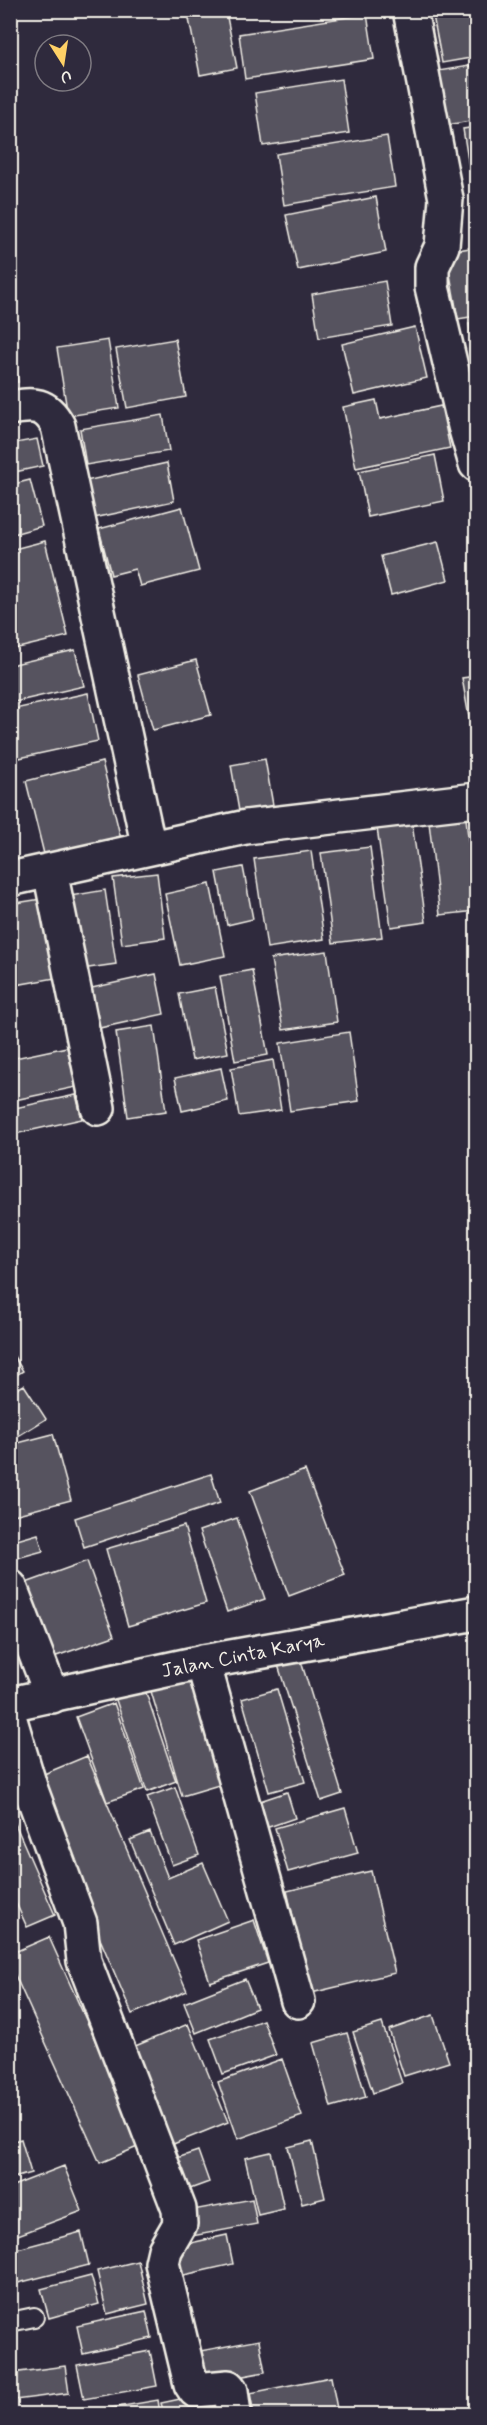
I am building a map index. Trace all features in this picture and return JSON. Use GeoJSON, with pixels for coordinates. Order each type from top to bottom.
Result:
{"type":"FeatureCollection","features":[{"type":"Feature","properties":{"kind":"street"},"geometry":{"type":"LineString","coordinates":[[410,10],[446,200],[442,246],[432,267],[432,287],[465,426],[477,464]]}},
{"type":"Feature","properties":{"kind":"street"},"geometry":{"type":"LineString","coordinates":[[10,408],[26,405],[40,406],[52,414],[58,426],[149,848]]}},
{"type":"Feature","properties":{"kind":"street"},"geometry":{"type":"LineString","coordinates":[[10,879],[246,827],[477,800]]}},
{"type":"Feature","properties":{"kind":"street"},"geometry":{"type":"LineString","coordinates":[[50,871],[98,1108]]}},
{"type":"Feature","properties":{"kind":"street"},"geometry":{"type":"LineString","coordinates":[[10,1587],[52,1696]]}},
{"type":"Feature","properties":{"kind":"street","name":"Jalan Cinta Karya"},"geometry":{"type":"LineString","coordinates":[[10,1704],[203,1662],[477,1613]]}},
{"type":"Feature","properties":{"kind":"street"},"geometry":{"type":"LineString","coordinates":[[203,1662],[298,2001]]}},
{"type":"Feature","properties":{"kind":"street"},"geometry":{"type":"LineString","coordinates":[[10,1720],[32,1790],[80,1923],[84,1961],[179,2209],[180,2224],[165,2250],[162,2263],[191,2384],[195,2390],[228,2387],[231,2391],[234,2415]]}},
{"type":"Feature","properties":{"kind":"lane"},"geometry":{"type":"LineString","coordinates":[[10,2322],[34,2317]]}},
{"type":"Feature","properties":{"kind":"building"},"geometry":{"type":"Polygon","coordinates":[[[432,10],[476,10],[476,57],[442,63],[432,10]]]}},
{"type":"Feature","properties":{"kind":"building"},"geometry":{"type":"Polygon","coordinates":[[[226,12],[237,68],[200,75],[189,19],[226,12]]]}},
{"type":"Feature","properties":{"kind":"building"},"geometry":{"type":"Polygon","coordinates":[[[367,14],[374,59],[245,79],[239,34],[367,14]]]}},
{"type":"Feature","properties":{"kind":"building"},"geometry":{"type":"Polygon","coordinates":[[[476,65],[476,120],[447,125],[438,71],[476,65]]]}},
{"type":"Feature","properties":{"kind":"building"},"geometry":{"type":"Polygon","coordinates":[[[341,79],[349,133],[263,146],[255,93],[341,79]]]}},
{"type":"Feature","properties":{"kind":"building"},"geometry":{"type":"Polygon","coordinates":[[[476,127],[476,178],[471,179],[463,129],[476,127]]]}},
{"type":"Feature","properties":{"kind":"building"},"geometry":{"type":"Polygon","coordinates":[[[387,136],[395,187],[284,205],[276,154],[387,136]]]}},
{"type":"Feature","properties":{"kind":"building"},"geometry":{"type":"Polygon","coordinates":[[[376,197],[386,252],[298,270],[286,215],[376,197]]]}},
{"type":"Feature","properties":{"kind":"building"},"geometry":{"type":"Polygon","coordinates":[[[476,247],[476,316],[458,319],[446,252],[476,247]]]}},
{"type":"Feature","properties":{"kind":"building"},"geometry":{"type":"Polygon","coordinates":[[[385,281],[392,326],[319,338],[312,294],[385,281]]]}},
{"type":"Feature","properties":{"kind":"building"},"geometry":{"type":"Polygon","coordinates":[[[476,323],[476,352],[473,353],[469,324],[476,323]]]}},
{"type":"Feature","properties":{"kind":"building"},"geometry":{"type":"Polygon","coordinates":[[[415,327],[427,378],[354,395],[342,344],[415,327]]]}},
{"type":"Feature","properties":{"kind":"building"},"geometry":{"type":"Polygon","coordinates":[[[175,339],[186,397],[127,408],[116,349],[175,339]]]}},
{"type":"Feature","properties":{"kind":"building"},"geometry":{"type":"Polygon","coordinates":[[[108,340],[119,408],[68,416],[57,348],[108,340]]]}},
{"type":"Feature","properties":{"kind":"building"},"geometry":{"type":"Polygon","coordinates":[[[14,355],[18,382],[10,383],[10,356],[14,355]]]}},
{"type":"Feature","properties":{"kind":"building"},"geometry":{"type":"Polygon","coordinates":[[[376,400],[380,419],[441,406],[450,448],[356,468],[343,407],[376,400]]]}},
{"type":"Feature","properties":{"kind":"building"},"geometry":{"type":"Polygon","coordinates":[[[163,415],[169,451],[86,465],[80,429],[163,415]]]}},
{"type":"Feature","properties":{"kind":"building"},"geometry":{"type":"Polygon","coordinates":[[[37,439],[43,466],[10,473],[10,444],[37,439]]]}},
{"type":"Feature","properties":{"kind":"building"},"geometry":{"type":"Polygon","coordinates":[[[435,455],[444,501],[368,517],[359,471],[435,455]]]}},
{"type":"Feature","properties":{"kind":"building"},"geometry":{"type":"Polygon","coordinates":[[[167,463],[174,501],[89,519],[81,482],[167,463]]]}},
{"type":"Feature","properties":{"kind":"building"},"geometry":{"type":"Polygon","coordinates":[[[30,480],[42,526],[10,535],[10,485],[30,480]]]}},
{"type":"Feature","properties":{"kind":"building"},"geometry":{"type":"Polygon","coordinates":[[[182,507],[199,571],[140,586],[135,569],[111,575],[99,529],[182,507]]]}},
{"type":"Feature","properties":{"kind":"building"},"geometry":{"type":"Polygon","coordinates":[[[45,541],[68,636],[10,650],[10,550],[45,541]]]}},
{"type":"Feature","properties":{"kind":"building"},"geometry":{"type":"Polygon","coordinates":[[[438,542],[448,580],[391,595],[381,556],[438,542]]]}},
{"type":"Feature","properties":{"kind":"building"},"geometry":{"type":"Polygon","coordinates":[[[75,650],[84,686],[10,703],[10,665],[75,650]]]}},
{"type":"Feature","properties":{"kind":"building"},"geometry":{"type":"Polygon","coordinates":[[[196,660],[211,715],[153,730],[138,675],[196,660]]]}},
{"type":"Feature","properties":{"kind":"building"},"geometry":{"type":"Polygon","coordinates":[[[476,676],[476,751],[475,751],[462,678],[476,676]]]}},
{"type":"Feature","properties":{"kind":"building"},"geometry":{"type":"Polygon","coordinates":[[[88,693],[98,741],[10,760],[10,710],[88,693]]]}},
{"type":"Feature","properties":{"kind":"building"},"geometry":{"type":"Polygon","coordinates":[[[265,759],[274,811],[240,817],[231,765],[265,759]]]}},
{"type":"Feature","properties":{"kind":"building"},"geometry":{"type":"Polygon","coordinates":[[[102,762],[122,843],[46,862],[26,781],[102,762]]]}},
{"type":"Feature","properties":{"kind":"building"},"geometry":{"type":"Polygon","coordinates":[[[465,809],[476,911],[440,915],[428,814],[465,809]]]}},
{"type":"Feature","properties":{"kind":"building"},"geometry":{"type":"Polygon","coordinates":[[[411,816],[426,922],[391,927],[376,821],[411,816]]]}},
{"type":"Feature","properties":{"kind":"building"},"geometry":{"type":"Polygon","coordinates":[[[370,847],[382,937],[333,943],[321,853],[370,847]]]}},
{"type":"Feature","properties":{"kind":"building"},"geometry":{"type":"Polygon","coordinates":[[[311,851],[324,939],[267,948],[254,859],[311,851]]]}},
{"type":"Feature","properties":{"kind":"building"},"geometry":{"type":"Polygon","coordinates":[[[243,867],[253,919],[227,925],[217,872],[243,867]]]}},
{"type":"Feature","properties":{"kind":"building"},"geometry":{"type":"Polygon","coordinates":[[[157,873],[165,938],[122,944],[113,878],[157,873]]]}},
{"type":"Feature","properties":{"kind":"building"},"geometry":{"type":"Polygon","coordinates":[[[210,884],[225,956],[180,965],[165,894],[210,884]]]}},
{"type":"Feature","properties":{"kind":"building"},"geometry":{"type":"Polygon","coordinates":[[[105,890],[116,964],[75,970],[64,897],[105,890]]]}},
{"type":"Feature","properties":{"kind":"building"},"geometry":{"type":"Polygon","coordinates":[[[47,898],[61,977],[10,986],[10,904],[47,898]]]}},
{"type":"Feature","properties":{"kind":"building"},"geometry":{"type":"Polygon","coordinates":[[[327,951],[337,1022],[283,1030],[271,959],[327,951]]]}},
{"type":"Feature","properties":{"kind":"building"},"geometry":{"type":"Polygon","coordinates":[[[252,970],[268,1055],[235,1061],[220,976],[252,970]]]}},
{"type":"Feature","properties":{"kind":"building"},"geometry":{"type":"Polygon","coordinates":[[[156,974],[164,1014],[95,1029],[87,989],[156,974]]]}},
{"type":"Feature","properties":{"kind":"building"},"geometry":{"type":"Polygon","coordinates":[[[215,987],[228,1053],[192,1060],[179,994],[215,987]]]}},
{"type":"Feature","properties":{"kind":"building"},"geometry":{"type":"Polygon","coordinates":[[[154,1026],[166,1111],[128,1117],[116,1032],[154,1026]]]}},
{"type":"Feature","properties":{"kind":"building"},"geometry":{"type":"Polygon","coordinates":[[[349,1032],[359,1101],[290,1111],[280,1043],[349,1032]]]}},
{"type":"Feature","properties":{"kind":"building"},"geometry":{"type":"Polygon","coordinates":[[[67,1047],[76,1087],[10,1101],[10,1059],[67,1047]]]}},
{"type":"Feature","properties":{"kind":"building"},"geometry":{"type":"Polygon","coordinates":[[[273,1060],[281,1110],[239,1116],[231,1068],[273,1060]]]}},
{"type":"Feature","properties":{"kind":"building"},"geometry":{"type":"Polygon","coordinates":[[[221,1068],[228,1101],[182,1111],[175,1078],[221,1068]]]}},
{"type":"Feature","properties":{"kind":"building"},"geometry":{"type":"Polygon","coordinates":[[[76,1095],[82,1119],[10,1135],[10,1109],[76,1095]]]}},
{"type":"Feature","properties":{"kind":"building"},"geometry":{"type":"Polygon","coordinates":[[[10,1350],[23,1371],[10,1379],[10,1350]]]}},
{"type":"Feature","properties":{"kind":"building"},"geometry":{"type":"Polygon","coordinates":[[[24,1385],[46,1419],[10,1441],[10,1393],[24,1385]]]}},
{"type":"Feature","properties":{"kind":"building"},"geometry":{"type":"Polygon","coordinates":[[[53,1434],[71,1500],[10,1516],[10,1445],[53,1434]]]}},
{"type":"Feature","properties":{"kind":"building"},"geometry":{"type":"Polygon","coordinates":[[[305,1470],[345,1575],[289,1596],[250,1491],[305,1470]]]}},
{"type":"Feature","properties":{"kind":"building"},"geometry":{"type":"Polygon","coordinates":[[[211,1474],[220,1503],[84,1547],[75,1518],[211,1474]]]}},
{"type":"Feature","properties":{"kind":"building"},"geometry":{"type":"Polygon","coordinates":[[[237,1518],[265,1599],[227,1612],[199,1531],[237,1518]]]}},
{"type":"Feature","properties":{"kind":"building"},"geometry":{"type":"Polygon","coordinates":[[[184,1526],[206,1603],[128,1626],[106,1549],[184,1526]]]}},
{"type":"Feature","properties":{"kind":"building"},"geometry":{"type":"Polygon","coordinates":[[[38,1534],[43,1551],[10,1560],[10,1542],[38,1534]]]}},
{"type":"Feature","properties":{"kind":"building"},"geometry":{"type":"Polygon","coordinates":[[[87,1561],[114,1636],[42,1661],[15,1587],[87,1561]]]}},
{"type":"Feature","properties":{"kind":"building"},"geometry":{"type":"Polygon","coordinates":[[[300,1658],[342,1794],[321,1801],[278,1665],[300,1658]]]}},
{"type":"Feature","properties":{"kind":"building"},"geometry":{"type":"Polygon","coordinates":[[[197,1675],[229,1782],[182,1796],[150,1688],[197,1675]]]}},
{"type":"Feature","properties":{"kind":"building"},"geometry":{"type":"Polygon","coordinates":[[[143,1684],[176,1781],[147,1792],[114,1694],[143,1684]]]}},
{"type":"Feature","properties":{"kind":"building"},"geometry":{"type":"Polygon","coordinates":[[[277,1689],[305,1782],[269,1792],[242,1699],[277,1689]]]}},
{"type":"Feature","properties":{"kind":"building"},"geometry":{"type":"Polygon","coordinates":[[[114,1703],[144,1789],[107,1802],[76,1717],[114,1703]]]}},
{"type":"Feature","properties":{"kind":"building"},"geometry":{"type":"Polygon","coordinates":[[[87,1756],[187,1991],[132,2014],[32,1779],[87,1756]]]}},
{"type":"Feature","properties":{"kind":"building"},"geometry":{"type":"Polygon","coordinates":[[[175,1787],[199,1855],[172,1865],[147,1797],[175,1787]]]}},
{"type":"Feature","properties":{"kind":"building"},"geometry":{"type":"Polygon","coordinates":[[[287,1792],[295,1818],[260,1830],[251,1804],[287,1792]]]}},
{"type":"Feature","properties":{"kind":"building"},"geometry":{"type":"Polygon","coordinates":[[[345,1808],[358,1853],[288,1872],[275,1828],[345,1808]]]}},
{"type":"Feature","properties":{"kind":"building"},"geometry":{"type":"Polygon","coordinates":[[[10,1812],[55,1915],[27,1927],[10,1890],[10,1812]]]}},
{"type":"Feature","properties":{"kind":"building"},"geometry":{"type":"Polygon","coordinates":[[[150,1832],[168,1878],[203,1863],[228,1921],[174,1945],[130,1840],[150,1832]]]}},
{"type":"Feature","properties":{"kind":"building"},"geometry":{"type":"Polygon","coordinates":[[[371,1871],[395,1973],[311,1993],[287,1891],[371,1871]]]}},
{"type":"Feature","properties":{"kind":"building"},"geometry":{"type":"Polygon","coordinates":[[[254,1920],[268,1963],[210,1982],[196,1940],[254,1920]]]}},
{"type":"Feature","properties":{"kind":"building"},"geometry":{"type":"Polygon","coordinates":[[[49,1937],[142,2145],[100,2163],[10,1964],[10,1954],[49,1937]]]}},
{"type":"Feature","properties":{"kind":"building"},"geometry":{"type":"Polygon","coordinates":[[[245,1979],[257,2008],[196,2033],[184,2003],[245,1979]]]}},
{"type":"Feature","properties":{"kind":"building"},"geometry":{"type":"Polygon","coordinates":[[[433,2015],[449,2062],[404,2076],[389,2030],[433,2015]]]}},
{"type":"Feature","properties":{"kind":"building"},"geometry":{"type":"Polygon","coordinates":[[[263,2020],[276,2055],[223,2074],[210,2039],[263,2020]]]}},
{"type":"Feature","properties":{"kind":"building"},"geometry":{"type":"Polygon","coordinates":[[[382,2023],[402,2083],[373,2093],[353,2032],[382,2023]]]}},
{"type":"Feature","properties":{"kind":"building"},"geometry":{"type":"Polygon","coordinates":[[[188,2024],[228,2122],[161,2149],[121,2052],[188,2024]]]}},
{"type":"Feature","properties":{"kind":"building"},"geometry":{"type":"Polygon","coordinates":[[[347,2033],[366,2097],[331,2107],[313,2043],[347,2033]]]}},
{"type":"Feature","properties":{"kind":"building"},"geometry":{"type":"Polygon","coordinates":[[[282,2059],[302,2116],[238,2139],[218,2082],[282,2059]]]}},
{"type":"Feature","properties":{"kind":"building"},"geometry":{"type":"Polygon","coordinates":[[[21,2139],[31,2173],[10,2179],[10,2142],[21,2139]]]}},
{"type":"Feature","properties":{"kind":"building"},"geometry":{"type":"Polygon","coordinates":[[[312,2141],[325,2198],[302,2204],[288,2147],[312,2141]]]}},
{"type":"Feature","properties":{"kind":"building"},"geometry":{"type":"Polygon","coordinates":[[[198,2151],[209,2182],[179,2193],[168,2161],[198,2151]]]}},
{"type":"Feature","properties":{"kind":"building"},"geometry":{"type":"Polygon","coordinates":[[[271,2152],[284,2209],[258,2215],[245,2158],[271,2152]]]}},
{"type":"Feature","properties":{"kind":"building"},"geometry":{"type":"Polygon","coordinates":[[[64,2166],[82,2211],[10,2238],[10,2187],[64,2166]]]}},
{"type":"Feature","properties":{"kind":"building"},"geometry":{"type":"Polygon","coordinates":[[[252,2199],[257,2224],[187,2237],[182,2212],[252,2199]]]}},
{"type":"Feature","properties":{"kind":"building"},"geometry":{"type":"Polygon","coordinates":[[[81,2232],[89,2265],[10,2285],[10,2251],[81,2232]]]}},
{"type":"Feature","properties":{"kind":"building"},"geometry":{"type":"Polygon","coordinates":[[[227,2235],[233,2264],[175,2277],[168,2248],[227,2235]]]}},
{"type":"Feature","properties":{"kind":"building"},"geometry":{"type":"Polygon","coordinates":[[[138,2261],[148,2304],[107,2314],[97,2271],[138,2261]]]}},
{"type":"Feature","properties":{"kind":"building"},"geometry":{"type":"Polygon","coordinates":[[[91,2276],[99,2304],[49,2318],[41,2289],[91,2276]]]}},
{"type":"Feature","properties":{"kind":"building"},"geometry":{"type":"Polygon","coordinates":[[[146,2311],[152,2338],[83,2354],[77,2326],[146,2311]]]}},
{"type":"Feature","properties":{"kind":"building"},"geometry":{"type":"Polygon","coordinates":[[[259,2340],[265,2372],[206,2383],[200,2351],[259,2340]]]}},
{"type":"Feature","properties":{"kind":"building"},"geometry":{"type":"Polygon","coordinates":[[[150,2351],[157,2386],[84,2399],[77,2365],[150,2351]]]}},
{"type":"Feature","properties":{"kind":"building"},"geometry":{"type":"Polygon","coordinates":[[[65,2366],[69,2393],[15,2400],[12,2373],[65,2366]]]}},
{"type":"Feature","properties":{"kind":"building"},"geometry":{"type":"Polygon","coordinates":[[[331,2377],[338,2414],[254,2414],[250,2393],[331,2377]]]}},
{"type":"Feature","properties":{"kind":"building"},"geometry":{"type":"Polygon","coordinates":[[[209,2393],[214,2414],[164,2414],[161,2403],[209,2393]]]}},
{"type":"Feature","properties":{"kind":"building"},"geometry":{"type":"Polygon","coordinates":[[[158,2400],[160,2414],[76,2414],[158,2400]]]}}]}
